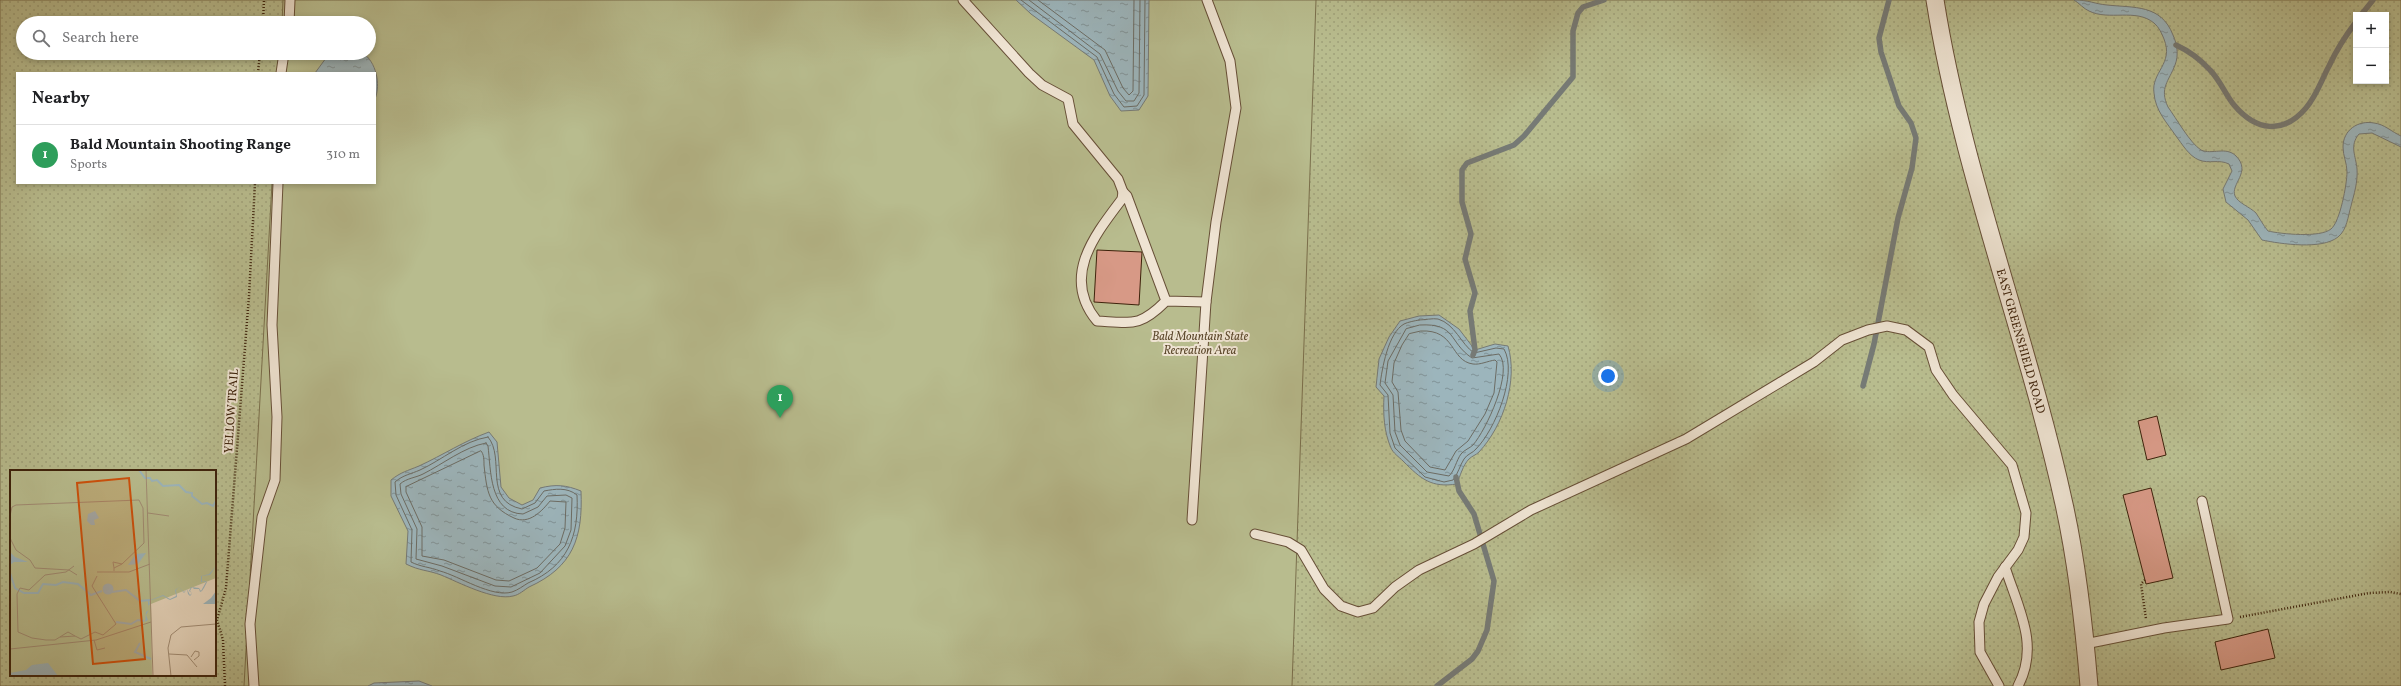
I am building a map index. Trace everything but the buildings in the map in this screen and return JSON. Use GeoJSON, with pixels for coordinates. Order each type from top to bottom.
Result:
{"type":"FeatureCollection","features":[{"type":"Feature","properties":{"kind":"street","name":"EAST GREENSHIELD ROAD"},"geometry":{"type":"LineString","coordinates":[[1935,0],[1942,43],[1984,211],[2034,384],[2064,505],[2085,644],[2089,686]]}},
{"type":"Feature","properties":{"kind":"lane"},"geometry":{"type":"LineString","coordinates":[[289,16],[290,0]]}},
{"type":"Feature","properties":{"kind":"lane"},"geometry":{"type":"LineString","coordinates":[[963,0],[1028,73],[1042,85],[1068,99],[1072,124],[1118,179],[1123,192],[1127,196],[1166,300]]}},
{"type":"Feature","properties":{"kind":"lane"},"geometry":{"type":"LineString","coordinates":[[1192,520],[1206,302],[1216,222],[1236,108],[1230,61],[1207,0]]}},
{"type":"Feature","properties":{"kind":"lane"},"geometry":{"type":"LineString","coordinates":[[281,72],[283,60]]}},
{"type":"Feature","properties":{"kind":"lane"},"geometry":{"type":"LineString","coordinates":[[254,686],[250,624],[262,517],[275,480],[277,417],[272,325],[278,184]]}},
{"type":"Feature","properties":{"kind":"lane"},"geometry":{"type":"LineString","coordinates":[[1123,192],[1122,199],[1094,235],[1083,264],[1082,292],[1086,308],[1097,321],[1132,323],[1149,317],[1166,300],[1206,302]]}},
{"type":"Feature","properties":{"kind":"lane"},"geometry":{"type":"LineString","coordinates":[[1255,534],[1288,542],[1301,550],[1324,589],[1340,606],[1358,612],[1373,608],[1395,587],[1419,570],[1474,544],[1531,510],[1686,439],[1814,362],[1842,340],[1868,330],[1887,326],[1906,330],[1929,347],[1936,370],[1953,395],[2012,465],[2026,513],[2026,524],[2018,550],[2005,567],[1984,604],[1979,622],[1980,652],[1999,686]]}},
{"type":"Feature","properties":{"kind":"lane"},"geometry":{"type":"LineString","coordinates":[[2085,644],[2148,631],[2228,619],[2202,501]]}},
{"type":"Feature","properties":{"kind":"lane"},"geometry":{"type":"LineString","coordinates":[[2005,567],[2025,624],[2028,646],[2026,672],[2018,686]]}},
{"type":"Feature","properties":{"kind":"path"},"geometry":{"type":"LineString","coordinates":[[263,16],[264,0]]}},
{"type":"Feature","properties":{"kind":"path"},"geometry":{"type":"LineString","coordinates":[[258,72],[259,60]]}},
{"type":"Feature","properties":{"kind":"path","name":"YELLOW TRAIL"},"geometry":{"type":"LineString","coordinates":[[225,686],[223,640],[217,620],[226,588],[246,340],[255,184]]}},
{"type":"Feature","properties":{"kind":"path"},"geometry":{"type":"LineString","coordinates":[[2145,580],[2141,584],[2148,631]]}},
{"type":"Feature","properties":{"kind":"path"},"geometry":{"type":"LineString","coordinates":[[2228,619],[2368,592],[2390,592],[2401,594]]}},
{"type":"Feature","properties":{"kind":"green space","name":"Bald Mountain State Recreation Area"},"geometry":{"type":"Polygon","coordinates":[[[0,0],[2401,0],[2401,686],[0,686],[0,0]]]}},
{"type":"Feature","properties":{"kind":"green space"},"geometry":{"type":"Polygon","coordinates":[[[283,0],[1316,0],[1292,686],[244,686],[272,184],[376,184],[376,72],[279,72],[280,60],[376,60],[376,16],[282,16],[283,0]]]}},
{"type":"Feature","properties":{"kind":"water"},"geometry":{"type":"Polygon","coordinates":[[[1016,0],[1149,0],[1148,96],[1139,110],[1121,111],[1110,96],[1094,60],[1031,14],[1016,0]]]}},
{"type":"Feature","properties":{"kind":"water"},"geometry":{"type":"Polygon","coordinates":[[[2074,0],[2146,10],[2154,13],[2168,25],[2174,38],[2177,53],[2175,65],[2166,85],[2164,95],[2168,107],[2188,136],[2201,150],[2210,152],[2223,151],[2232,153],[2236,156],[2242,167],[2240,178],[2234,191],[2235,196],[2239,201],[2256,213],[2268,231],[2291,234],[2318,234],[2331,229],[2340,211],[2344,193],[2347,169],[2343,147],[2346,136],[2352,128],[2368,122],[2381,125],[2401,136],[2401,147],[2372,133],[2359,134],[2356,138],[2354,143],[2354,151],[2357,169],[2356,188],[2347,223],[2338,237],[2322,244],[2312,245],[2262,240],[2248,220],[2226,202],[2223,189],[2232,171],[2229,164],[2222,162],[2206,162],[2192,156],[2183,146],[2159,111],[2155,99],[2154,86],[2164,62],[2166,48],[2163,37],[2157,26],[2147,19],[2139,16],[2097,14],[2087,10],[2074,0]]]}},
{"type":"Feature","properties":{"kind":"water"},"geometry":{"type":"Polygon","coordinates":[[[325,60],[369,60],[375,72],[316,72],[325,60]]]}},
{"type":"Feature","properties":{"kind":"water"},"geometry":{"type":"Polygon","coordinates":[[[376,74],[377,80],[376,96],[376,74]]]}},
{"type":"Feature","properties":{"kind":"water"},"geometry":{"type":"Polygon","coordinates":[[[1439,315],[1459,329],[1475,350],[1495,344],[1508,346],[1511,359],[1510,387],[1502,416],[1488,441],[1479,452],[1467,461],[1457,484],[1448,485],[1440,485],[1427,481],[1393,452],[1385,429],[1384,396],[1376,387],[1379,359],[1389,337],[1400,321],[1419,316],[1439,315]]]}},
{"type":"Feature","properties":{"kind":"water"},"geometry":{"type":"Polygon","coordinates":[[[489,432],[497,442],[501,487],[509,498],[522,505],[533,500],[540,488],[561,486],[571,487],[581,491],[580,523],[577,537],[565,560],[556,570],[544,579],[519,594],[505,597],[486,593],[441,575],[406,564],[408,531],[391,496],[391,480],[395,477],[489,432]]]}},
{"type":"Feature","properties":{"kind":"water"},"geometry":{"type":"Polygon","coordinates":[[[419,681],[432,686],[368,686],[374,683],[419,681]]]}},
{"type":"Feature","properties":{"kind":"waterway"},"geometry":{"type":"LineString","coordinates":[[1473,355],[1475,350],[1470,311],[1475,293],[1465,259],[1471,234],[1462,202],[1462,170],[1467,163],[1514,145],[1524,136],[1573,77],[1573,31],[1578,13],[1583,7],[1604,0]]}},
{"type":"Feature","properties":{"kind":"waterway"},"geometry":{"type":"LineString","coordinates":[[1863,386],[1874,344],[1898,218],[1912,168],[1916,138],[1911,123],[1899,106],[1881,52],[1879,38],[1889,0]]}},
{"type":"Feature","properties":{"kind":"waterway"},"geometry":{"type":"LineString","coordinates":[[2363,12],[2373,0]]}},
{"type":"Feature","properties":{"kind":"waterway"},"geometry":{"type":"LineString","coordinates":[[2176,45],[2194,56],[2214,74],[2234,105],[2242,114],[2260,124],[2279,126],[2288,123],[2297,117],[2310,103],[2338,49],[2353,26]]}},
{"type":"Feature","properties":{"kind":"waterway"},"geometry":{"type":"LineString","coordinates":[[1437,686],[1472,659],[1478,651],[1487,630],[1494,581],[1474,514],[1459,491],[1456,477]]}},
{"type":"Feature","properties":{"kind":"place","name":"Bald Mountain Shooting Range"},"geometry":{"type":"Point","coordinates":[780,418]}}]}
